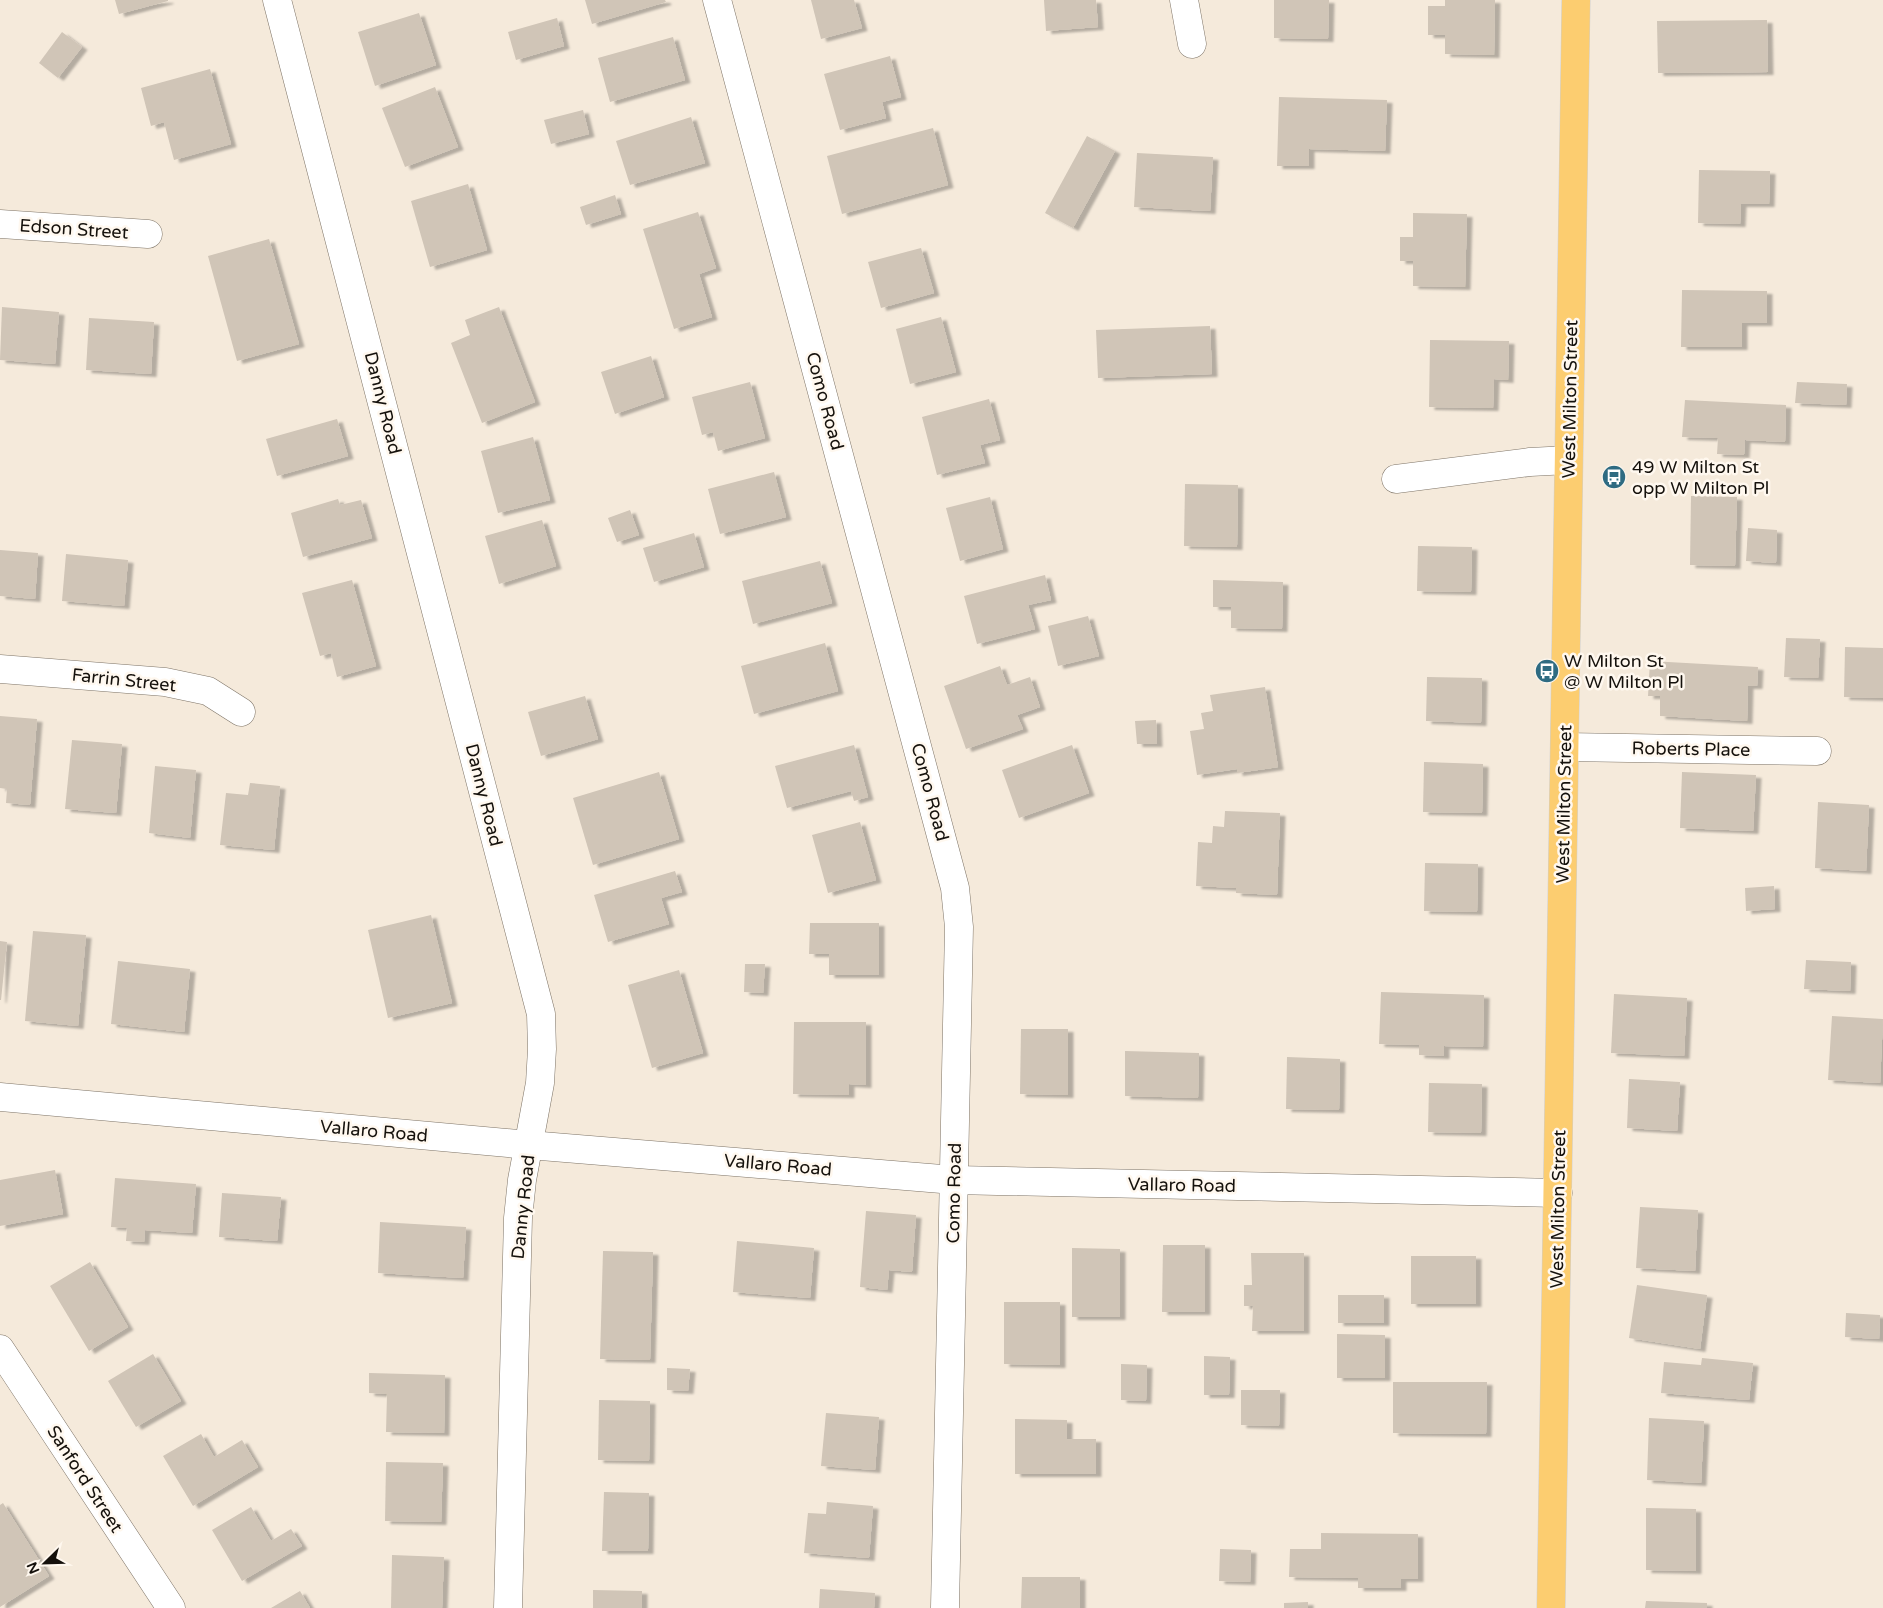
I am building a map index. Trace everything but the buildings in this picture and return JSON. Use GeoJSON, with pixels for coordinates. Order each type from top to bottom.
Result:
{"type":"FeatureCollection","features":[{"type":"Feature","properties":{"kind":"main road","name":"West Milton Street"},"geometry":{"type":"LineString","coordinates":[[1551,1608],[1576,0]]}},
{"type":"Feature","properties":{"kind":"street","name":"Danny Road"},"geometry":{"type":"LineString","coordinates":[[277,0],[540,1014],[542,1049],[540,1083],[522,1180],[518,1218],[508,1608]]}},
{"type":"Feature","properties":{"kind":"street","name":"Como Road"},"geometry":{"type":"LineString","coordinates":[[717,0],[955,888],[959,927],[945,1608]]}},
{"type":"Feature","properties":{"kind":"street"},"geometry":{"type":"LineString","coordinates":[[1184,0],[1192,44]]}},
{"type":"Feature","properties":{"kind":"street","name":"Edson Street"},"geometry":{"type":"LineString","coordinates":[[0,224],[148,234]]}},
{"type":"Feature","properties":{"kind":"street"},"geometry":{"type":"LineString","coordinates":[[1396,479],[1530,462],[1568,460]]}},
{"type":"Feature","properties":{"kind":"street","name":"Farrin Street"},"geometry":{"type":"LineString","coordinates":[[0,669],[165,682],[208,691],[241,712]]}},
{"type":"Feature","properties":{"kind":"street","name":"Roberts Place"},"geometry":{"type":"LineString","coordinates":[[1565,747],[1816,751]]}},
{"type":"Feature","properties":{"kind":"street","name":"Vallaro Road"},"geometry":{"type":"LineString","coordinates":[[0,1097],[529,1145],[954,1180],[1558,1192]]}},
{"type":"Feature","properties":{"kind":"street","name":"Sanford Street"},"geometry":{"type":"LineString","coordinates":[[0,1349],[171,1608]]}},
{"type":"Feature","properties":{"kind":"place","name":"49 W Milton St opp W Milton Pl"},"geometry":{"type":"Point","coordinates":[1614,477]}},
{"type":"Feature","properties":{"kind":"place","name":"W Milton St @ W Milton Pl"},"geometry":{"type":"Point","coordinates":[1547,671]}}]}
